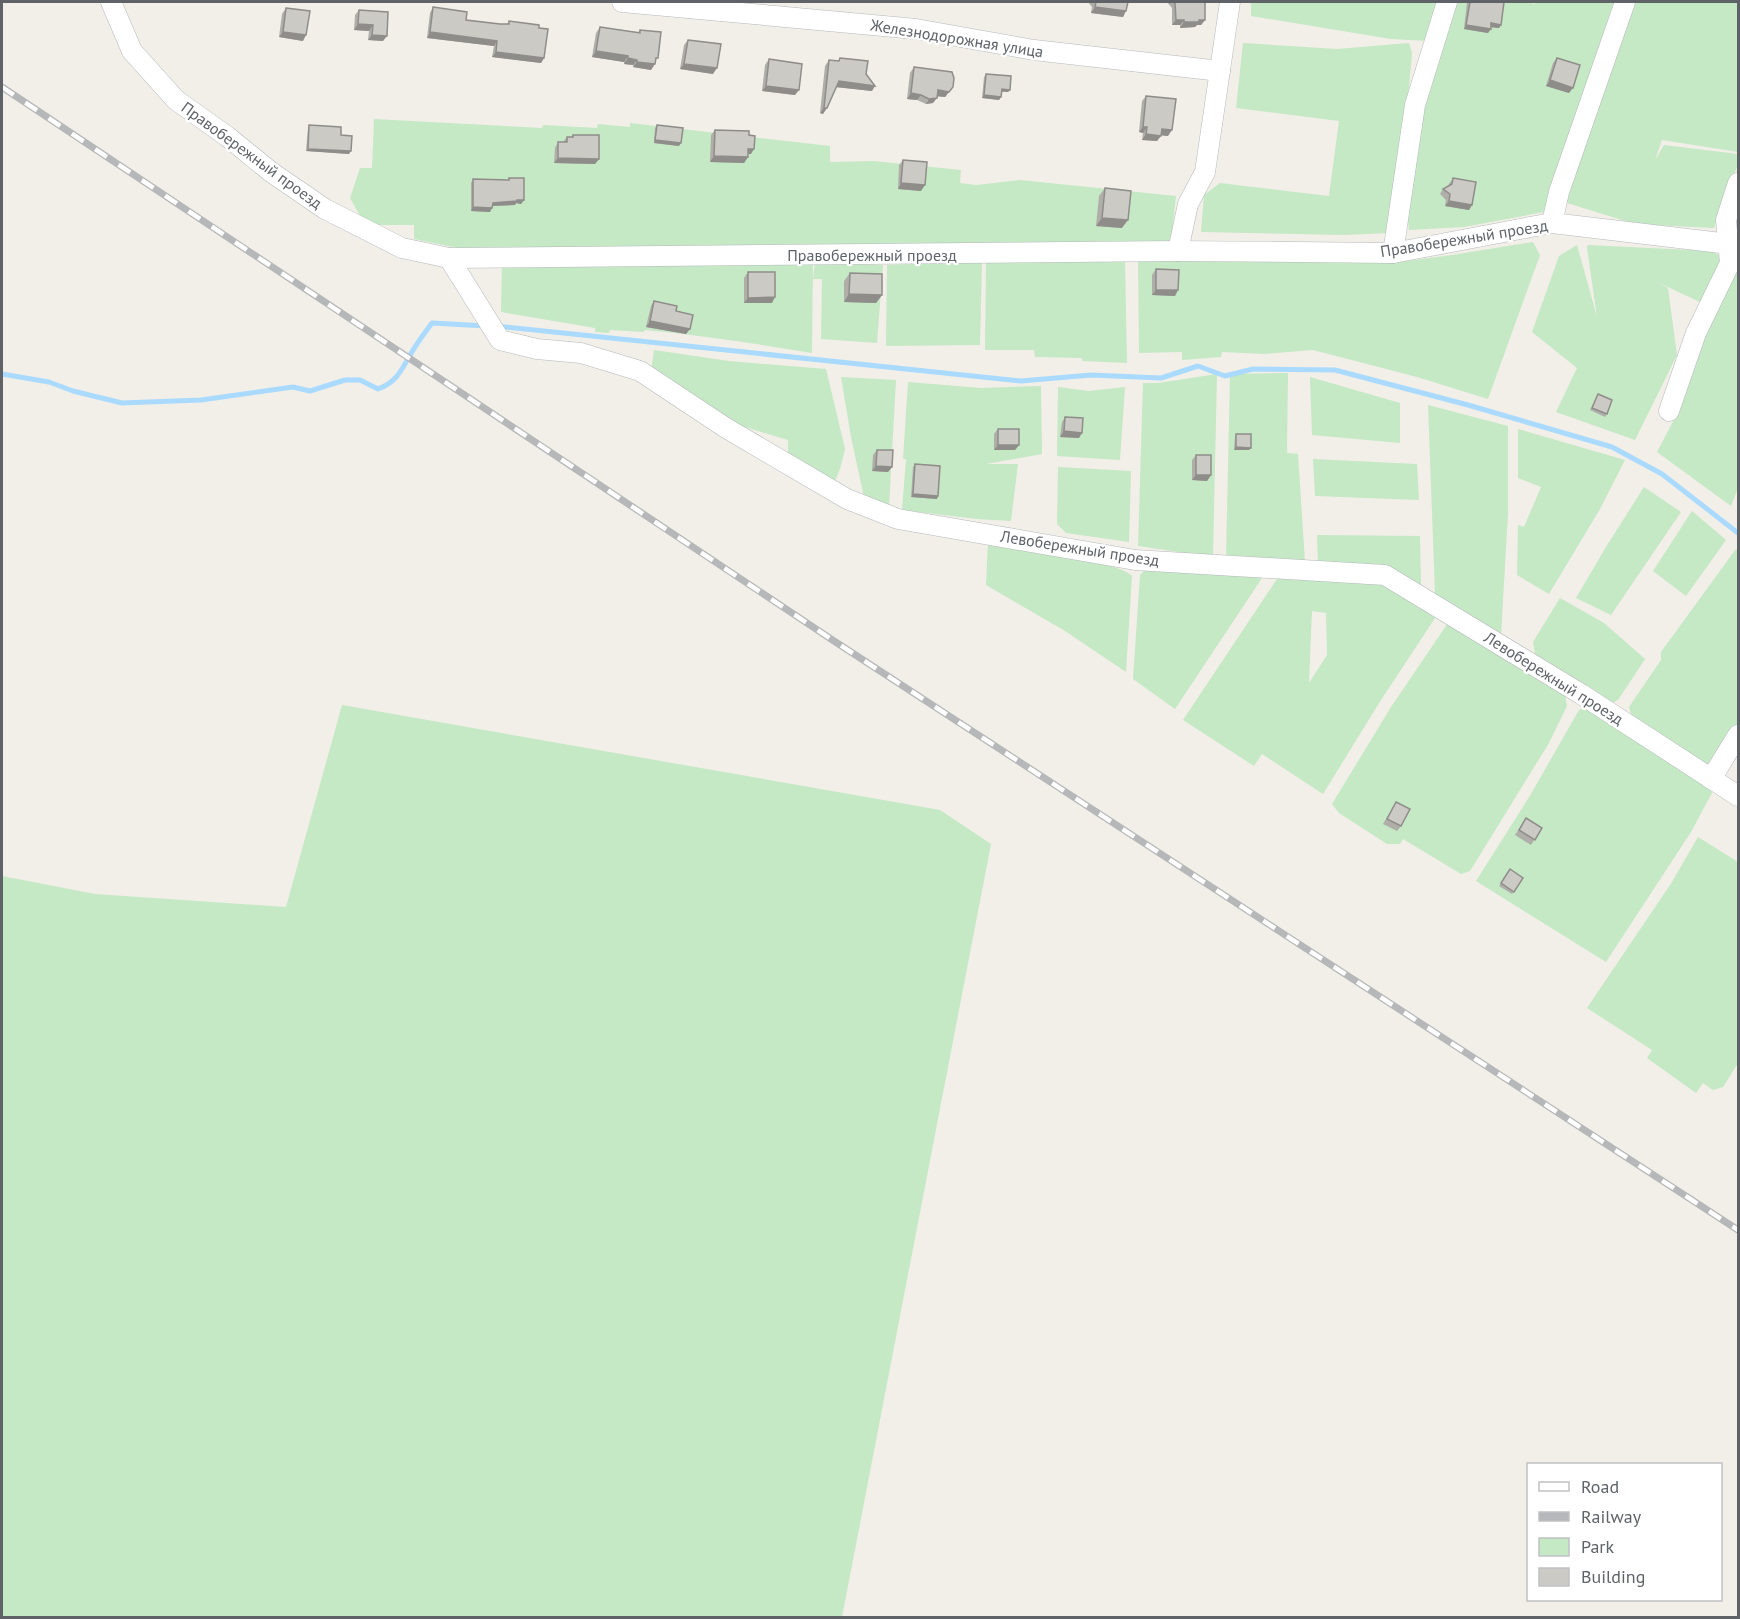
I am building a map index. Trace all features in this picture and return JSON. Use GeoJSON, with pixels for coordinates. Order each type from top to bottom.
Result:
{"type":"FeatureCollection","features":[{"type":"Feature","properties":{"kind":"street","name":"Правобережный проезд"},"geometry":{"type":"LineString","coordinates":[[111,2],[132,51],[176,100],[228,137],[271,172],[325,209],[402,248],[449,258],[1178,251],[1393,253],[1552,223],[1734,245]]}},
{"type":"Feature","properties":{"kind":"street","name":"Железнодорожная улица"},"geometry":{"type":"LineString","coordinates":[[622,2],[916,29],[1034,50],[1220,71]]}},
{"type":"Feature","properties":{"kind":"street"},"geometry":{"type":"LineString","coordinates":[[1178,251],[1188,204],[1205,172],[1230,2]]}},
{"type":"Feature","properties":{"kind":"street"},"geometry":{"type":"LineString","coordinates":[[1393,253],[1415,105],[1447,2]]}},
{"type":"Feature","properties":{"kind":"street"},"geometry":{"type":"LineString","coordinates":[[1552,223],[1559,192],[1625,2]]}},
{"type":"Feature","properties":{"kind":"street"},"geometry":{"type":"LineString","coordinates":[[1669,411],[1696,333],[1730,263],[1734,245],[1726,220],[1738,183]]}},
{"type":"Feature","properties":{"kind":"street","name":"Левобережный проезд"},"geometry":{"type":"LineString","coordinates":[[449,258],[500,340],[537,349],[581,353],[640,371],[726,428],[847,499],[898,519],[1135,560],[1385,574],[1581,694],[1738,796]]}},
{"type":"Feature","properties":{"kind":"street"},"geometry":{"type":"LineString","coordinates":[[1711,779],[1738,735]]}},
{"type":"Feature","properties":{"kind":"green space"},"geometry":{"type":"Polygon","coordinates":[[[1251,2],[1441,2],[1429,41],[1391,39],[1251,16],[1251,2]]]}},
{"type":"Feature","properties":{"kind":"green space"},"geometry":{"type":"Polygon","coordinates":[[[1451,2],[1507,4],[1498,2],[1534,2],[1533,5],[1536,2],[1618,2],[1549,205],[1544,212],[1464,227],[1409,230],[1406,202],[1424,103],[1451,2]]]}},
{"type":"Feature","properties":{"kind":"green space"},"geometry":{"type":"Polygon","coordinates":[[[1635,2],[1738,2],[1738,152],[1662,140],[1655,160],[1664,145],[1738,154],[1738,164],[1714,228],[1635,224],[1567,203],[1566,190],[1635,2]]]}},
{"type":"Feature","properties":{"kind":"green space"},"geometry":{"type":"Polygon","coordinates":[[[1243,43],[1337,49],[1409,43],[1412,53],[1407,110],[1389,233],[1345,235],[1201,232],[1204,195],[1220,183],[1329,196],[1339,121],[1236,108],[1243,43]]]}},
{"type":"Feature","properties":{"kind":"green space"},"geometry":{"type":"Polygon","coordinates":[[[374,119],[542,128],[543,125],[597,128],[598,124],[630,127],[630,123],[830,146],[830,162],[873,161],[961,170],[960,183],[976,185],[1020,180],[1176,196],[1171,243],[458,248],[414,239],[414,225],[373,225],[363,221],[350,198],[360,168],[372,168],[374,119]]]}},
{"type":"Feature","properties":{"kind":"green space"},"geometry":{"type":"Polygon","coordinates":[[[1533,242],[1540,255],[1488,399],[1417,377],[1313,350],[1264,354],[1222,352],[1221,357],[1182,360],[1182,352],[1139,353],[1138,261],[1399,262],[1533,242]]]}},
{"type":"Feature","properties":{"kind":"green space"},"geometry":{"type":"Polygon","coordinates":[[[1577,245],[1597,317],[1588,245],[1711,251],[1724,258],[1702,303],[1655,281],[1668,288],[1677,355],[1635,440],[1556,412],[1577,368],[1532,332],[1559,256],[1577,245]]]}},
{"type":"Feature","properties":{"kind":"green space"},"geometry":{"type":"Polygon","coordinates":[[[1125,261],[1127,363],[1082,361],[1082,358],[1035,357],[1034,350],[985,350],[986,263],[1125,261]]]}},
{"type":"Feature","properties":{"kind":"green space"},"geometry":{"type":"Polygon","coordinates":[[[502,262],[813,262],[812,353],[645,330],[644,332],[610,330],[609,333],[595,332],[595,328],[501,312],[502,262]]]}},
{"type":"Feature","properties":{"kind":"green space"},"geometry":{"type":"Polygon","coordinates":[[[815,263],[883,265],[877,343],[821,339],[822,279],[813,279],[815,263]]]}},
{"type":"Feature","properties":{"kind":"green space"},"geometry":{"type":"Polygon","coordinates":[[[982,263],[980,345],[886,346],[887,265],[982,263]]]}},
{"type":"Feature","properties":{"kind":"green space"},"geometry":{"type":"Polygon","coordinates":[[[1738,269],[1738,488],[1731,506],[1657,452],[1677,414],[1710,325],[1738,269]]]}},
{"type":"Feature","properties":{"kind":"green space"},"geometry":{"type":"Polygon","coordinates":[[[654,350],[729,361],[826,369],[845,449],[834,483],[788,455],[788,440],[728,422],[651,372],[654,350]]]}},
{"type":"Feature","properties":{"kind":"green space"},"geometry":{"type":"Polygon","coordinates":[[[1288,373],[1287,453],[1298,454],[1305,562],[1226,558],[1230,374],[1288,373]]]}},
{"type":"Feature","properties":{"kind":"green space"},"geometry":{"type":"Polygon","coordinates":[[[1217,374],[1213,557],[1138,546],[1143,383],[1158,383],[1217,374]]]}},
{"type":"Feature","properties":{"kind":"green space"},"geometry":{"type":"Polygon","coordinates":[[[841,377],[896,380],[889,507],[864,497],[841,377]]]}},
{"type":"Feature","properties":{"kind":"green space"},"geometry":{"type":"Polygon","coordinates":[[[1310,377],[1400,403],[1400,443],[1312,435],[1310,377]]]}},
{"type":"Feature","properties":{"kind":"green space"},"geometry":{"type":"Polygon","coordinates":[[[908,382],[981,388],[1041,386],[1042,454],[986,464],[1018,464],[1011,521],[902,510],[908,382]]]}},
{"type":"Feature","properties":{"kind":"green space"},"geometry":{"type":"Polygon","coordinates":[[[1058,387],[1089,391],[1125,387],[1120,460],[1057,456],[1058,387]]]}},
{"type":"Feature","properties":{"kind":"green space"},"geometry":{"type":"Polygon","coordinates":[[[1428,405],[1508,426],[1508,513],[1501,636],[1435,594],[1428,405]]]}},
{"type":"Feature","properties":{"kind":"green space"},"geometry":{"type":"Polygon","coordinates":[[[1518,429],[1625,460],[1600,509],[1549,594],[1517,575],[1518,525],[1524,527],[1541,487],[1518,478],[1518,429]]]}},
{"type":"Feature","properties":{"kind":"green space"},"geometry":{"type":"Polygon","coordinates":[[[1313,459],[1417,464],[1419,500],[1315,496],[1313,459]]]}},
{"type":"Feature","properties":{"kind":"green space"},"geometry":{"type":"Polygon","coordinates":[[[1058,467],[1131,471],[1129,542],[1066,533],[1057,524],[1058,467]]]}},
{"type":"Feature","properties":{"kind":"green space"},"geometry":{"type":"Polygon","coordinates":[[[1644,487],[1681,512],[1611,615],[1576,598],[1644,487]]]}},
{"type":"Feature","properties":{"kind":"green space"},"geometry":{"type":"Polygon","coordinates":[[[1692,511],[1726,540],[1686,596],[1653,571],[1692,511]]]}},
{"type":"Feature","properties":{"kind":"green space"},"geometry":{"type":"Polygon","coordinates":[[[1317,535],[1420,536],[1421,586],[1318,563],[1317,535]]]}},
{"type":"Feature","properties":{"kind":"green space"},"geometry":{"type":"Polygon","coordinates":[[[988,541],[1087,560],[1123,570],[1132,576],[1126,672],[1065,631],[986,585],[988,541]]]}},
{"type":"Feature","properties":{"kind":"green space"},"geometry":{"type":"Polygon","coordinates":[[[1736,549],[1738,551],[1738,726],[1711,769],[1632,717],[1629,707],[1661,660],[1661,652],[1736,549]]]}},
{"type":"Feature","properties":{"kind":"green space"},"geometry":{"type":"Polygon","coordinates":[[[1147,568],[1264,575],[1175,709],[1133,679],[1140,575],[1147,568]]]}},
{"type":"Feature","properties":{"kind":"green space"},"geometry":{"type":"Polygon","coordinates":[[[1279,576],[1388,583],[1439,612],[1323,794],[1262,754],[1254,766],[1183,720],[1279,576]],[[1312,611],[1309,683],[1327,655],[1326,613],[1312,611]]]}},
{"type":"Feature","properties":{"kind":"green space"},"geometry":{"type":"Polygon","coordinates":[[[1560,598],[1604,623],[1645,659],[1618,700],[1608,705],[1536,659],[1533,642],[1560,598]]]}},
{"type":"Feature","properties":{"kind":"green space"},"geometry":{"type":"Polygon","coordinates":[[[1450,620],[1565,695],[1567,706],[1549,743],[1470,871],[1461,874],[1403,839],[1400,844],[1387,844],[1339,813],[1332,804],[1391,707],[1450,620]]]}},
{"type":"Feature","properties":{"kind":"green space"},"geometry":{"type":"Polygon","coordinates":[[[342,705],[940,810],[991,844],[842,1617],[2,1617],[2,876],[95,894],[286,907],[342,705]]]}},
{"type":"Feature","properties":{"kind":"green space"},"geometry":{"type":"Polygon","coordinates":[[[1586,707],[1709,784],[1712,793],[1691,832],[1606,962],[1476,881],[1531,794],[1579,710],[1586,707]]]}},
{"type":"Feature","properties":{"kind":"green space"},"geometry":{"type":"Polygon","coordinates":[[[1698,837],[1738,862],[1738,1063],[1723,1087],[1713,1090],[1703,1083],[1696,1093],[1647,1058],[1652,1050],[1587,1008],[1672,882],[1698,837]]]}},
{"type":"Feature","properties":{"kind":"building"},"geometry":{"type":"Polygon","coordinates":[[[1096,2],[1128,2],[1126,11],[1095,7],[1096,2]]]}},
{"type":"Feature","properties":{"kind":"building"},"geometry":{"type":"Polygon","coordinates":[[[1175,2],[1205,2],[1205,20],[1184,22],[1184,20],[1176,20],[1175,2]]]}},
{"type":"Feature","properties":{"kind":"building"},"geometry":{"type":"Polygon","coordinates":[[[1470,2],[1504,2],[1501,25],[1491,23],[1491,29],[1466,25],[1470,2]]]}},
{"type":"Feature","properties":{"kind":"building"},"geometry":{"type":"Polygon","coordinates":[[[433,7],[467,12],[466,20],[500,24],[509,24],[509,21],[539,25],[539,28],[548,29],[544,58],[496,52],[497,41],[430,32],[433,7]]]}},
{"type":"Feature","properties":{"kind":"building"},"geometry":{"type":"Polygon","coordinates":[[[286,8],[310,11],[306,35],[283,32],[286,8]]]}},
{"type":"Feature","properties":{"kind":"building"},"geometry":{"type":"Polygon","coordinates":[[[359,10],[388,12],[387,36],[372,35],[373,25],[358,24],[359,10]]]}},
{"type":"Feature","properties":{"kind":"building"},"geometry":{"type":"Polygon","coordinates":[[[600,27],[640,33],[640,30],[661,32],[658,58],[655,64],[637,62],[628,56],[596,51],[600,27]]]}},
{"type":"Feature","properties":{"kind":"building"},"geometry":{"type":"Polygon","coordinates":[[[688,40],[721,44],[717,68],[684,64],[688,40]]]}},
{"type":"Feature","properties":{"kind":"building"},"geometry":{"type":"Polygon","coordinates":[[[840,58],[868,61],[866,74],[875,86],[839,81],[827,108],[824,108],[829,60],[839,61],[840,58]]]}},
{"type":"Feature","properties":{"kind":"building"},"geometry":{"type":"Polygon","coordinates":[[[1557,58],[1580,65],[1573,88],[1550,80],[1557,58]]]}},
{"type":"Feature","properties":{"kind":"building"},"geometry":{"type":"Polygon","coordinates":[[[769,59],[802,64],[799,90],[766,86],[769,59]]]}},
{"type":"Feature","properties":{"kind":"building"},"geometry":{"type":"Polygon","coordinates":[[[914,67],[952,72],[953,87],[949,92],[938,90],[937,98],[929,99],[911,93],[914,67]]]}},
{"type":"Feature","properties":{"kind":"building"},"geometry":{"type":"Polygon","coordinates":[[[986,74],[1011,76],[1010,90],[1002,89],[1001,97],[984,95],[986,74]]]}},
{"type":"Feature","properties":{"kind":"building"},"geometry":{"type":"Polygon","coordinates":[[[1146,96],[1176,99],[1172,130],[1162,129],[1161,136],[1146,134],[1147,127],[1143,127],[1146,96]]]}},
{"type":"Feature","properties":{"kind":"building"},"geometry":{"type":"Polygon","coordinates":[[[309,125],[341,127],[341,135],[352,136],[351,151],[308,149],[309,125]]]}},
{"type":"Feature","properties":{"kind":"building"},"geometry":{"type":"Polygon","coordinates":[[[657,125],[683,128],[681,143],[655,140],[657,125]]]}},
{"type":"Feature","properties":{"kind":"building"},"geometry":{"type":"Polygon","coordinates":[[[715,130],[749,131],[749,135],[755,136],[754,149],[748,149],[748,157],[714,156],[715,130]]]}},
{"type":"Feature","properties":{"kind":"building"},"geometry":{"type":"Polygon","coordinates":[[[573,135],[599,135],[599,159],[558,158],[558,142],[567,142],[567,137],[573,137],[573,135]]]}},
{"type":"Feature","properties":{"kind":"building"},"geometry":{"type":"Polygon","coordinates":[[[903,160],[927,162],[925,185],[901,183],[903,160]]]}},
{"type":"Feature","properties":{"kind":"building"},"geometry":{"type":"Polygon","coordinates":[[[509,178],[524,178],[524,200],[493,203],[492,208],[473,207],[473,179],[509,180],[509,178]]]}},
{"type":"Feature","properties":{"kind":"building"},"geometry":{"type":"Polygon","coordinates":[[[1453,178],[1476,182],[1472,205],[1449,201],[1450,194],[1443,189],[1452,184],[1453,178]]]}},
{"type":"Feature","properties":{"kind":"building"},"geometry":{"type":"Polygon","coordinates":[[[1105,188],[1131,191],[1128,220],[1102,218],[1105,188]]]}},
{"type":"Feature","properties":{"kind":"building"},"geometry":{"type":"Polygon","coordinates":[[[1156,269],[1179,270],[1178,290],[1156,290],[1156,269]]]}},
{"type":"Feature","properties":{"kind":"building"},"geometry":{"type":"Polygon","coordinates":[[[748,272],[775,272],[775,297],[748,298],[748,272]]]}},
{"type":"Feature","properties":{"kind":"building"},"geometry":{"type":"Polygon","coordinates":[[[850,273],[882,274],[882,295],[849,294],[850,273]]]}},
{"type":"Feature","properties":{"kind":"building"},"geometry":{"type":"Polygon","coordinates":[[[654,301],[677,306],[676,311],[693,315],[690,329],[650,321],[654,301]]]}},
{"type":"Feature","properties":{"kind":"building"},"geometry":{"type":"Polygon","coordinates":[[[1598,394],[1612,400],[1607,414],[1592,408],[1598,394]]]}},
{"type":"Feature","properties":{"kind":"building"},"geometry":{"type":"Polygon","coordinates":[[[1065,417],[1083,418],[1082,433],[1064,431],[1065,417]]]}},
{"type":"Feature","properties":{"kind":"building"},"geometry":{"type":"Polygon","coordinates":[[[998,429],[1019,429],[1019,445],[998,445],[998,429]]]}},
{"type":"Feature","properties":{"kind":"building"},"geometry":{"type":"Polygon","coordinates":[[[1236,434],[1251,434],[1251,448],[1236,447],[1236,434]]]}},
{"type":"Feature","properties":{"kind":"building"},"geometry":{"type":"Polygon","coordinates":[[[877,450],[893,450],[892,467],[876,466],[877,450]]]}},
{"type":"Feature","properties":{"kind":"building"},"geometry":{"type":"Polygon","coordinates":[[[1196,455],[1211,455],[1211,475],[1196,475],[1196,455]]]}},
{"type":"Feature","properties":{"kind":"building"},"geometry":{"type":"Polygon","coordinates":[[[915,464],[940,466],[938,496],[913,494],[915,464]]]}},
{"type":"Feature","properties":{"kind":"building"},"geometry":{"type":"Polygon","coordinates":[[[1396,802],[1410,809],[1401,826],[1387,819],[1396,802]]]}},
{"type":"Feature","properties":{"kind":"building"},"geometry":{"type":"Polygon","coordinates":[[[1526,818],[1542,828],[1535,840],[1519,830],[1526,818]]]}},
{"type":"Feature","properties":{"kind":"building"},"geometry":{"type":"Polygon","coordinates":[[[1510,869],[1523,878],[1514,892],[1501,883],[1510,869]]]}},
{"type":"Feature","properties":{"kind":"waterway"},"geometry":{"type":"LineString","coordinates":[[2,374],[49,382],[73,391],[122,403],[201,400],[293,387],[310,391],[345,380],[360,380],[378,389],[396,377],[432,323],[486,326]]}},
{"type":"Feature","properties":{"kind":"waterway"},"geometry":{"type":"LineString","coordinates":[[496,326],[1021,381],[1091,375],[1161,378],[1198,366],[1225,376],[1253,369],[1335,370],[1468,405],[1612,447],[1662,474],[1738,533]]}},
{"type":"Feature","properties":{"kind":"railway"},"geometry":{"type":"LineString","coordinates":[[2,87],[834,641],[1738,1230]]}}]}
